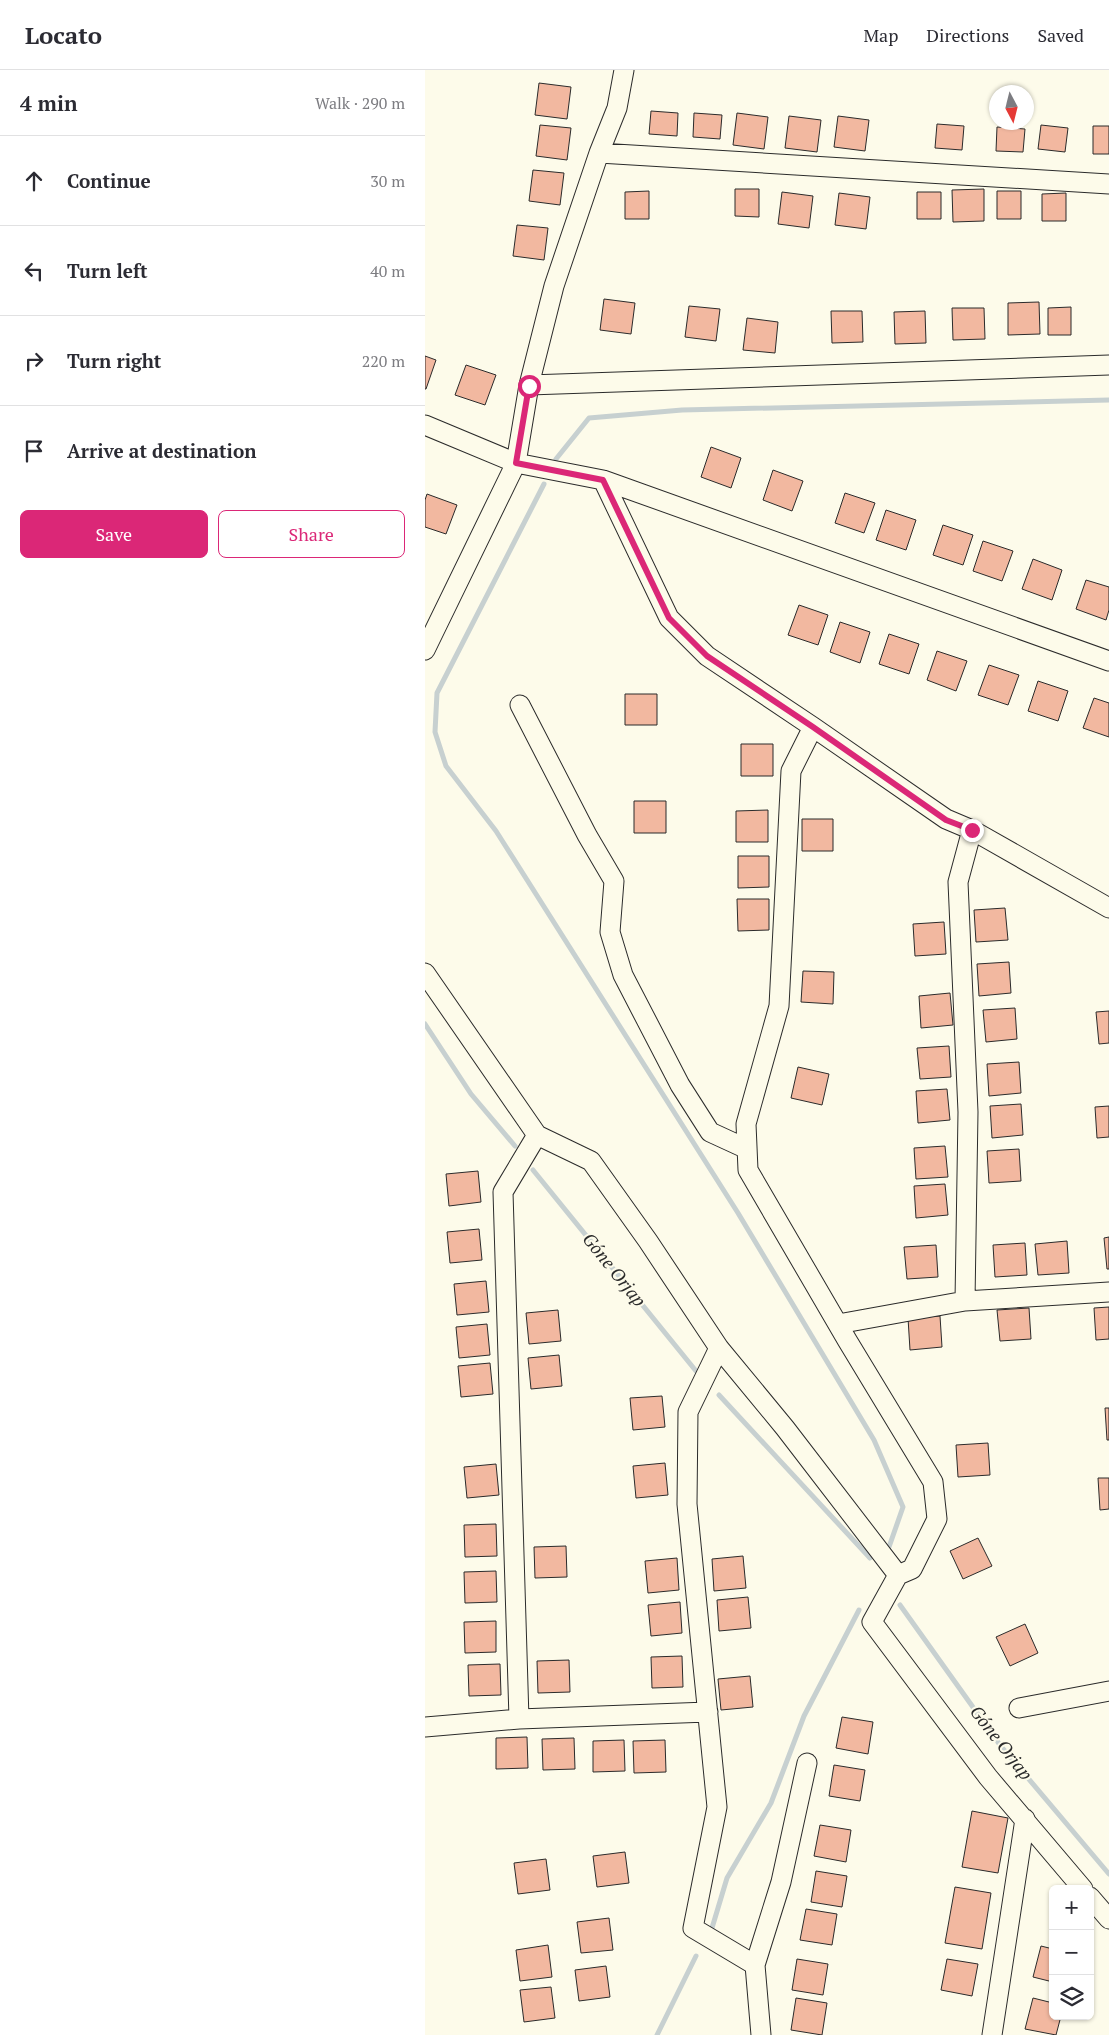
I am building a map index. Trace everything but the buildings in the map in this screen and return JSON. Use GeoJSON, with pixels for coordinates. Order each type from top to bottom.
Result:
{"type":"FeatureCollection","features":[{"type":"Feature","properties":{"kind":"street"},"geometry":{"type":"LineString","coordinates":[[425,650],[516,463],[529,386],[554,286],[599,153],[617,108],[624,70]]}},
{"type":"Feature","properties":{"kind":"street"},"geometry":{"type":"LineString","coordinates":[[599,153],[1109,184]]}},
{"type":"Feature","properties":{"kind":"street"},"geometry":{"type":"LineString","coordinates":[[529,386],[1109,365]]}},
{"type":"Feature","properties":{"kind":"street"},"geometry":{"type":"LineString","coordinates":[[425,425],[516,463],[603,480],[1109,661]]}},
{"type":"Feature","properties":{"kind":"street"},"geometry":{"type":"LineString","coordinates":[[603,480],[669,618],[707,656],[946,820],[972,830],[1109,908]]}},
{"type":"Feature","properties":{"kind":"street"},"geometry":{"type":"LineString","coordinates":[[520,705],[587,835],[614,881],[610,932],[623,975],[680,1085],[711,1132],[747,1149]]}},
{"type":"Feature","properties":{"kind":"street"},"geometry":{"type":"LineString","coordinates":[[813,727],[791,771],[779,1006],[746,1124],[748,1170],[933,1482],[937,1518],[912,1569],[898,1575],[872,1622],[988,1777],[1080,1885]]}},
{"type":"Feature","properties":{"kind":"street"},"geometry":{"type":"LineString","coordinates":[[965,1302],[968,1112],[958,882],[972,830]]}},
{"type":"Feature","properties":{"kind":"street"},"geometry":{"type":"LineString","coordinates":[[425,973],[537,1135],[591,1161],[648,1241],[719,1348],[785,1428],[898,1575]]}},
{"type":"Feature","properties":{"kind":"street"},"geometry":{"type":"LineString","coordinates":[[519,1719],[503,1192],[537,1135]]}},
{"type":"Feature","properties":{"kind":"street"},"geometry":{"type":"LineString","coordinates":[[838,1324],[965,1302],[1109,1292]]}},
{"type":"Feature","properties":{"kind":"street"},"geometry":{"type":"LineString","coordinates":[[719,1348],[688,1412],[687,1504],[717,1807],[693,1928],[755,1965]]}},
{"type":"Feature","properties":{"kind":"street"},"geometry":{"type":"LineString","coordinates":[[1019,1708],[1109,1691]]}},
{"type":"Feature","properties":{"kind":"street"},"geometry":{"type":"LineString","coordinates":[[425,1727],[519,1719],[708,1712]]}},
{"type":"Feature","properties":{"kind":"street"},"geometry":{"type":"LineString","coordinates":[[761,2035],[755,1965],[781,1882],[807,1764]]}},
{"type":"Feature","properties":{"kind":"street"},"geometry":{"type":"LineString","coordinates":[[992,2035],[1025,1819]]}},
{"type":"Feature","properties":{"kind":"street"},"geometry":{"type":"LineString","coordinates":[[1094,1902],[1109,1919]]}},
{"type":"Feature","properties":{"kind":"waterway"},"geometry":{"type":"LineString","coordinates":[[556,459],[589,418],[682,410],[1109,400]]}},
{"type":"Feature","properties":{"kind":"waterway"},"geometry":{"type":"LineString","coordinates":[[544,484],[437,693],[435,732],[446,766],[496,831],[738,1213],[874,1440],[903,1507],[889,1547]]}},
{"type":"Feature","properties":{"kind":"waterway","name":"Góne Orjap"},"geometry":{"type":"LineString","coordinates":[[425,1024],[471,1094],[515,1146]]}},
{"type":"Feature","properties":{"kind":"waterway","name":"Góne Orjap"},"geometry":{"type":"LineString","coordinates":[[533,1170],[696,1371]]}},
{"type":"Feature","properties":{"kind":"waterway","name":"Góne Orjap"},"geometry":{"type":"LineString","coordinates":[[719,1395],[870,1558]]}},
{"type":"Feature","properties":{"kind":"waterway","name":"Góne Orjap"},"geometry":{"type":"LineString","coordinates":[[900,1605],[1000,1745],[1109,1874]]}},
{"type":"Feature","properties":{"kind":"waterway"},"geometry":{"type":"LineString","coordinates":[[712,1928],[727,1878],[771,1803],[804,1716],[859,1610]]}},
{"type":"Feature","properties":{"kind":"waterway"},"geometry":{"type":"LineString","coordinates":[[657,2035],[696,1956]]}},
{"type":"Feature","properties":{"kind":"route"},"geometry":{"type":"LineString","coordinates":[[529,386],[516,463],[603,480],[669,618],[707,656],[946,820],[972,830]]}}]}
